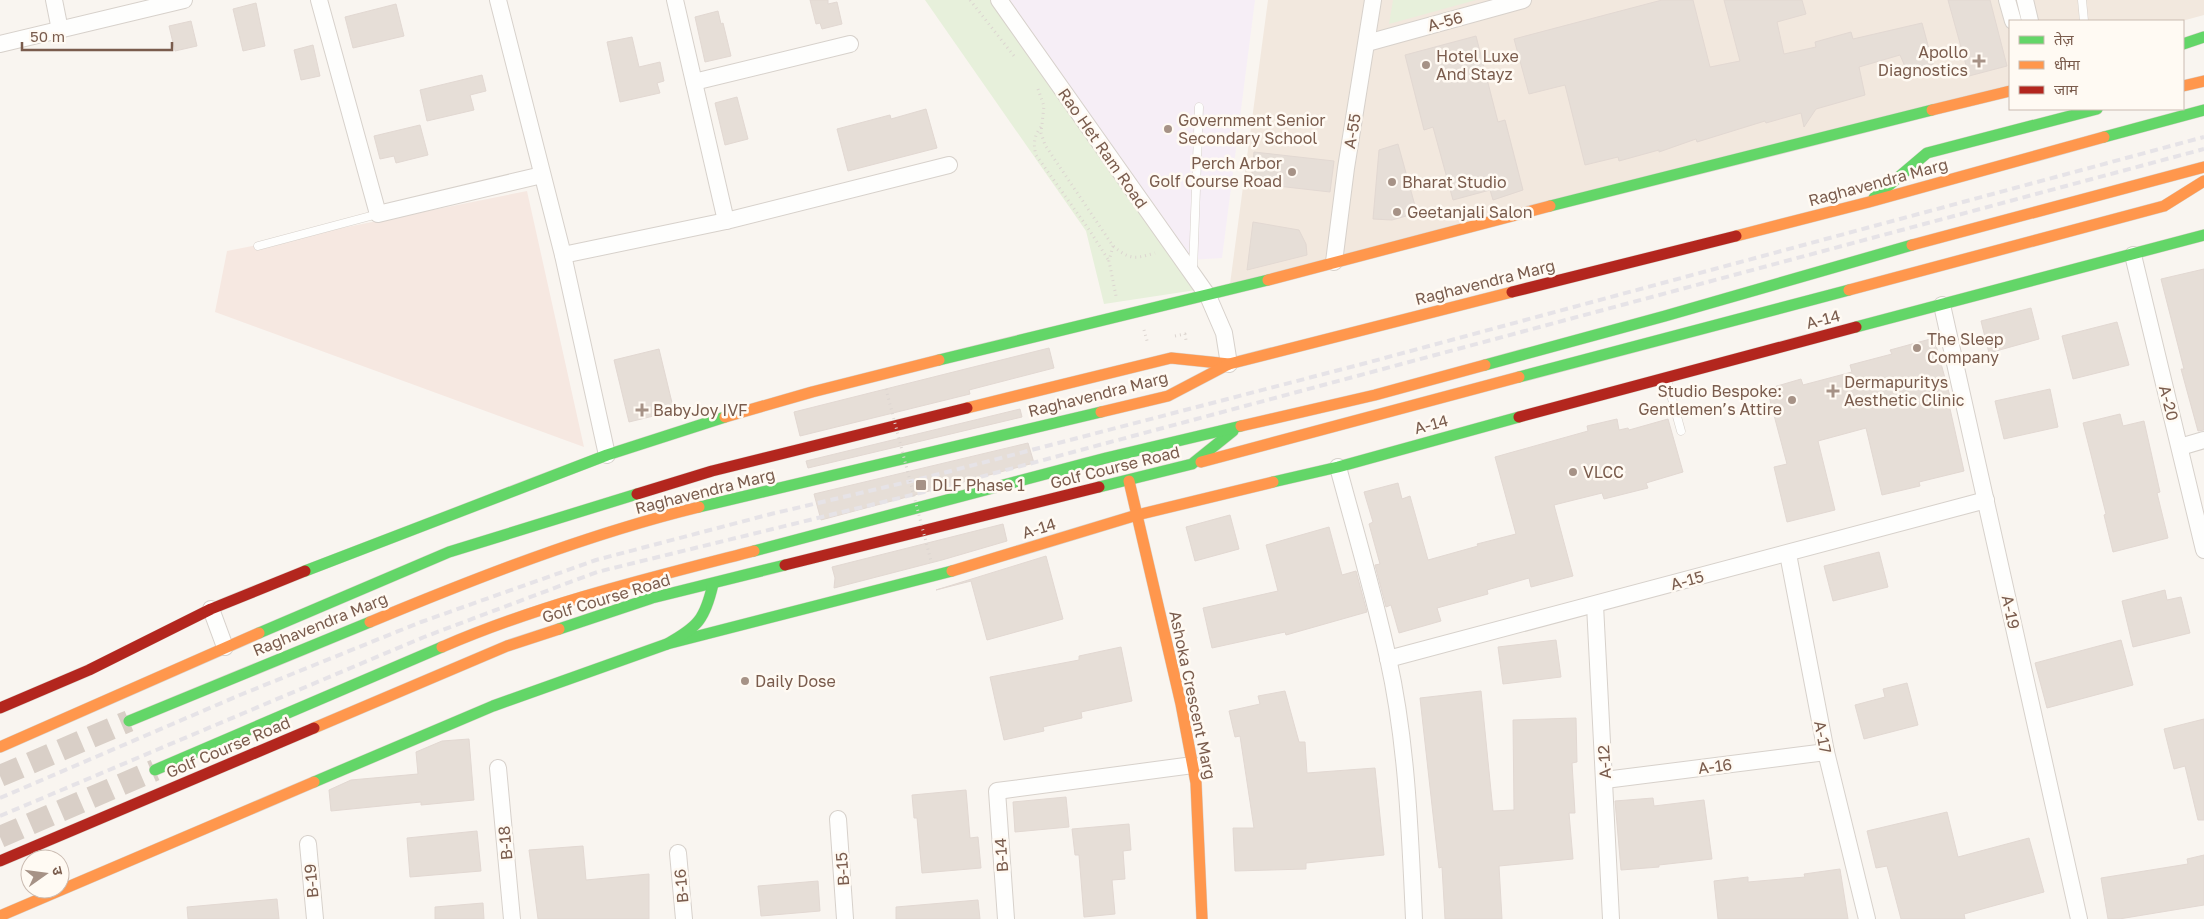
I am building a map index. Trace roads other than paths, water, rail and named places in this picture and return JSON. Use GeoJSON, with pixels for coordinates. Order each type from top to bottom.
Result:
{"type":"FeatureCollection","features":[{"type":"Feature","properties":{"kind":"street"},"geometry":{"type":"LineString","coordinates":[[54,0],[60,30]]}},
{"type":"Feature","properties":{"kind":"street"},"geometry":{"type":"LineString","coordinates":[[0,44],[184,0]]}},
{"type":"Feature","properties":{"kind":"street"},"geometry":{"type":"LineString","coordinates":[[319,0],[378,214],[542,175]]}},
{"type":"Feature","properties":{"kind":"street"},"geometry":{"type":"LineString","coordinates":[[498,0],[563,255],[607,455]]}},
{"type":"Feature","properties":{"kind":"street"},"geometry":{"type":"LineString","coordinates":[[675,0],[726,221]]}},
{"type":"Feature","properties":{"kind":"street","name":"Rao Het Ram Road"},"geometry":{"type":"LineString","coordinates":[[999,0],[1208,296],[1224,333],[1229,364]]}},
{"type":"Feature","properties":{"kind":"street","name":"A-55"},"geometry":{"type":"LineString","coordinates":[[1334,262],[1346,168],[1373,0]]}},
{"type":"Feature","properties":{"kind":"street","name":"A-56"},"geometry":{"type":"LineString","coordinates":[[1367,43],[1523,0]]}},
{"type":"Feature","properties":{"kind":"street"},"geometry":{"type":"LineString","coordinates":[[2007,0],[2013,20]]}},
{"type":"Feature","properties":{"kind":"street"},"geometry":{"type":"LineString","coordinates":[[2025,0],[2030,20]]}},
{"type":"Feature","properties":{"kind":"street"},"geometry":{"type":"LineString","coordinates":[[2184,44],[2204,38]]}},
{"type":"Feature","properties":{"kind":"street"},"geometry":{"type":"LineString","coordinates":[[694,82],[850,44]]}},
{"type":"Feature","properties":{"kind":"street"},"geometry":{"type":"LineString","coordinates":[[2184,86],[2204,81]]}},
{"type":"Feature","properties":{"kind":"street"},"geometry":{"type":"LineString","coordinates":[[0,708],[89,670],[211,609],[427,523],[556,476],[607,455],[711,421],[812,392],[1119,316],[1208,296],[1464,228],[2009,91]]}},
{"type":"Feature","properties":{"kind":"street"},"geometry":{"type":"LineString","coordinates":[[1869,202],[1927,152],[2051,114],[2088,110]]}},
{"type":"Feature","properties":{"kind":"street","name":"Raghavendra Marg"},"geometry":{"type":"LineString","coordinates":[[129,721],[469,581],[654,518],[1168,396],[1229,364],[1869,202],[2204,110]]}},
{"type":"Feature","properties":{"kind":"street"},"geometry":{"type":"LineString","coordinates":[[563,255],[726,221],[948,165]]}},
{"type":"Feature","properties":{"kind":"street"},"geometry":{"type":"LineString","coordinates":[[155,770],[480,630],[627,584],[1106,458],[1375,395],[1665,316],[1941,236],[2204,166]]}},
{"type":"Feature","properties":{"kind":"street"},"geometry":{"type":"LineString","coordinates":[[2164,206],[2204,180]]}},
{"type":"Feature","properties":{"kind":"street"},"geometry":{"type":"LineString","coordinates":[[1192,464],[2204,194]]}},
{"type":"Feature","properties":{"kind":"street","name":"A-14"},"geometry":{"type":"LineString","coordinates":[[667,644],[946,573],[1137,516],[1338,467],[1666,376],[2204,235]]}},
{"type":"Feature","properties":{"kind":"street","name":"A-20"},"geometry":{"type":"LineString","coordinates":[[2133,255],[2204,550]]}},
{"type":"Feature","properties":{"kind":"street","name":"A-19"},"geometry":{"type":"LineString","coordinates":[[1942,305],[2079,919]]}},
{"type":"Feature","properties":{"kind":"street"},"geometry":{"type":"LineString","coordinates":[[1665,316],[1743,317]]}},
{"type":"Feature","properties":{"kind":"street"},"geometry":{"type":"LineString","coordinates":[[0,747],[225,647],[449,552],[614,500],[712,471],[1171,358],[1229,364]]}},
{"type":"Feature","properties":{"kind":"street","name":"Golf Course Road"},"geometry":{"type":"LineString","coordinates":[[28,849],[507,646],[652,598],[1192,464],[1238,427]]}},
{"type":"Feature","properties":{"kind":"street"},"geometry":{"type":"LineString","coordinates":[[2180,447],[2204,440]]}},
{"type":"Feature","properties":{"kind":"street"},"geometry":{"type":"LineString","coordinates":[[1338,467],[1388,659],[1400,737],[1409,826],[1414,919]]}},
{"type":"Feature","properties":{"kind":"street","name":"Ashoka Crescent Marg"},"geometry":{"type":"LineString","coordinates":[[1128,481],[1181,704],[1197,792],[1202,919]]}},
{"type":"Feature","properties":{"kind":"street","name":"A-15"},"geometry":{"type":"LineString","coordinates":[[1388,659],[1986,500]]}},
{"type":"Feature","properties":{"kind":"street","name":"A-17"},"geometry":{"type":"LineString","coordinates":[[1788,554],[1826,752],[1867,919]]}},
{"type":"Feature","properties":{"kind":"street"},"geometry":{"type":"LineString","coordinates":[[0,916],[115,870],[299,787],[495,706],[667,644],[692,631],[707,614],[713,584]]}},
{"type":"Feature","properties":{"kind":"street","name":"A-12"},"geometry":{"type":"LineString","coordinates":[[1595,604],[1611,919]]}},
{"type":"Feature","properties":{"kind":"street"},"geometry":{"type":"LineString","coordinates":[[211,609],[225,647]]}},
{"type":"Feature","properties":{"kind":"street","name":"A-16"},"geometry":{"type":"LineString","coordinates":[[1605,780],[1826,752]]}},
{"type":"Feature","properties":{"kind":"street","name":"B-14"},"geometry":{"type":"LineString","coordinates":[[1006,919],[997,791],[1192,765]]}},
{"type":"Feature","properties":{"kind":"street","name":"B-18"},"geometry":{"type":"LineString","coordinates":[[498,768],[512,919]]}},
{"type":"Feature","properties":{"kind":"street","name":"B-15"},"geometry":{"type":"LineString","coordinates":[[838,819],[845,919]]}},
{"type":"Feature","properties":{"kind":"street","name":"B-19"},"geometry":{"type":"LineString","coordinates":[[308,844],[315,919]]}},
{"type":"Feature","properties":{"kind":"street"},"geometry":{"type":"LineString","coordinates":[[4,846],[14,846],[23,849]]}},
{"type":"Feature","properties":{"kind":"street","name":"Golf Course Road"},"geometry":{"type":"LineString","coordinates":[[0,861],[20,853]]}},
{"type":"Feature","properties":{"kind":"street","name":"B-16"},"geometry":{"type":"LineString","coordinates":[[678,853],[684,919]]}},
{"type":"Feature","properties":{"kind":"lane"},"geometry":{"type":"LineString","coordinates":[[2082,0],[2084,20]]}},
{"type":"Feature","properties":{"kind":"lane"},"geometry":{"type":"LineString","coordinates":[[1192,274],[1199,107]]}},
{"type":"Feature","properties":{"kind":"lane"},"geometry":{"type":"LineString","coordinates":[[258,246],[378,214]]}},
{"type":"Feature","properties":{"kind":"lane"},"geometry":{"type":"LineString","coordinates":[[1666,376],[1681,431]]}},
{"type":"Feature","properties":{"kind":"tunnel"},"geometry":{"type":"LineString","coordinates":[[0,776],[129,721]]}},
{"type":"Feature","properties":{"kind":"tunnel"},"geometry":{"type":"LineString","coordinates":[[0,837],[155,770]]}},
{"type":"Feature","properties":{"kind":"railway"},"geometry":{"type":"LineString","coordinates":[[0,798],[240,695],[421,622],[596,560],[771,514],[920,479],[1366,363],[2204,137]]}},
{"type":"Feature","properties":{"kind":"railway"},"geometry":{"type":"LineString","coordinates":[[0,816],[424,637],[597,572],[924,492],[2204,149]]}},
{"type":"Feature","properties":{"kind":"place","name":"Apollo Diagnostics"},"geometry":{"type":"Point","coordinates":[1979,61]}},
{"type":"Feature","properties":{"kind":"place","name":"Hotel Luxe And Stayz"},"geometry":{"type":"Point","coordinates":[1426,65]}},
{"type":"Feature","properties":{"kind":"place","name":"Government Senior Secondary School"},"geometry":{"type":"Point","coordinates":[1168,129]}},
{"type":"Feature","properties":{"kind":"place","name":"Perch Arbor Golf Course Road"},"geometry":{"type":"Point","coordinates":[1292,172]}},
{"type":"Feature","properties":{"kind":"place","name":"Bharat Studio"},"geometry":{"type":"Point","coordinates":[1392,182]}},
{"type":"Feature","properties":{"kind":"place","name":"Geetanjali Salon"},"geometry":{"type":"Point","coordinates":[1397,212]}},
{"type":"Feature","properties":{"kind":"place","name":"The Sleep Company"},"geometry":{"type":"Point","coordinates":[1917,348]}},
{"type":"Feature","properties":{"kind":"place","name":"Dermapuritys Aesthetic Clinic"},"geometry":{"type":"Point","coordinates":[1833,391]}},
{"type":"Feature","properties":{"kind":"place","name":"Studio Bespoke: Gentlemen’s Attire"},"geometry":{"type":"Point","coordinates":[1792,400]}},
{"type":"Feature","properties":{"kind":"place","name":"BabyJoy IVF"},"geometry":{"type":"Point","coordinates":[642,410]}},
{"type":"Feature","properties":{"kind":"place","name":"VLCC"},"geometry":{"type":"Point","coordinates":[1573,472]}},
{"type":"Feature","properties":{"kind":"place","name":"DLF Phase 1"},"geometry":{"type":"Point","coordinates":[921,485]}},
{"type":"Feature","properties":{"kind":"place","name":"Daily Dose"},"geometry":{"type":"Point","coordinates":[745,681]}}]}
